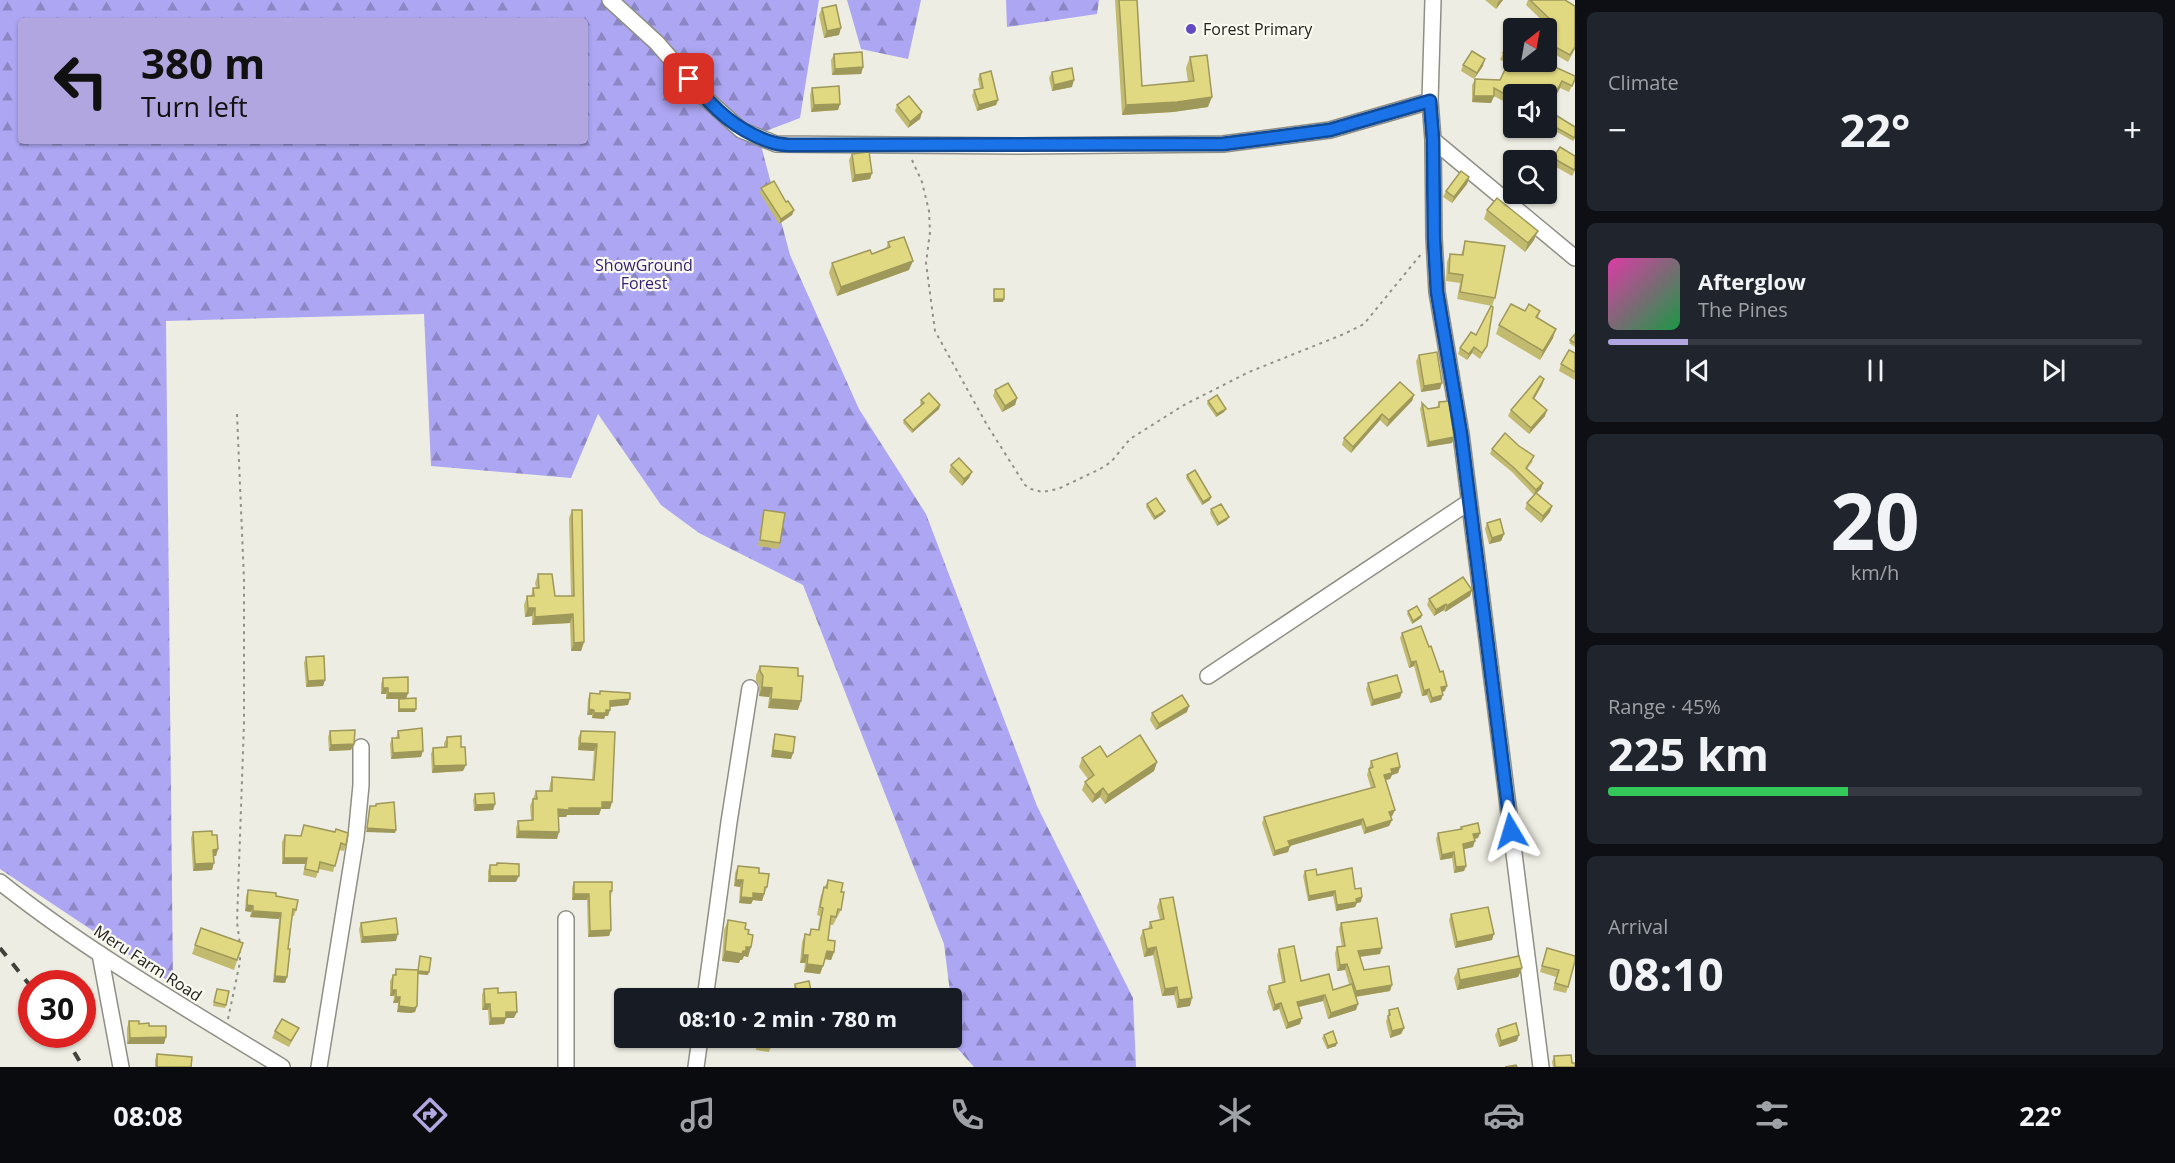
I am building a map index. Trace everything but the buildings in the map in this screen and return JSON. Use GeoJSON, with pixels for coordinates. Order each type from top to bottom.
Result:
{"type":"FeatureCollection","features":[{"type":"Feature","properties":{"kind":"street"},"geometry":{"type":"LineString","coordinates":[[610,0],[657,43],[703,96],[741,130],[776,144],[902,146],[1223,144],[1330,130],[1430,101]]}},
{"type":"Feature","properties":{"kind":"street"},"geometry":{"type":"LineString","coordinates":[[1433,0],[1430,101],[1437,292],[1461,434],[1541,1067]]}},
{"type":"Feature","properties":{"kind":"street"},"geometry":{"type":"LineString","coordinates":[[1433,140],[1575,258]]}},
{"type":"Feature","properties":{"kind":"street"},"geometry":{"type":"LineString","coordinates":[[1208,676],[1469,502]]}},
{"type":"Feature","properties":{"kind":"street"},"geometry":{"type":"LineString","coordinates":[[706,988],[750,688]]}},
{"type":"Feature","properties":{"kind":"street"},"geometry":{"type":"LineString","coordinates":[[319,1067],[356,837],[361,785],[361,747]]}},
{"type":"Feature","properties":{"kind":"street","name":"Meru Farm Road"},"geometry":{"type":"LineString","coordinates":[[0,882],[100,954],[282,1067]]}},
{"type":"Feature","properties":{"kind":"street"},"geometry":{"type":"LineString","coordinates":[[566,919],[566,1067]]}},
{"type":"Feature","properties":{"kind":"street"},"geometry":{"type":"LineString","coordinates":[[100,954],[121,1067]]}},
{"type":"Feature","properties":{"kind":"street"},"geometry":{"type":"LineString","coordinates":[[696,1067],[699,1048]]}},
{"type":"Feature","properties":{"kind":"path"},"geometry":{"type":"LineString","coordinates":[[902,146],[913,161],[926,194],[930,232],[926,263],[935,331],[987,425],[1025,485],[1042,492],[1058,489],[1106,466],[1130,439],[1184,405],[1249,372],[1364,324],[1434,238]]}},
{"type":"Feature","properties":{"kind":"path"},"geometry":{"type":"LineString","coordinates":[[226,1033],[240,962],[237,922],[244,723],[244,580],[237,414]]}},
{"type":"Feature","properties":{"kind":"green space","name":"ShowGround Forest"},"geometry":{"type":"Polygon","coordinates":[[[0,0],[819,0],[800,118],[758,134],[790,255],[859,409],[926,514],[1037,806],[1133,998],[1136,1067],[974,1067],[957,1048],[962,1048],[962,988],[950,988],[944,944],[803,585],[699,533],[661,505],[598,414],[571,478],[431,466],[424,314],[166,321],[173,984],[0,869],[0,0]]]}},
{"type":"Feature","properties":{"kind":"green space"},"geometry":{"type":"Polygon","coordinates":[[[847,0],[921,0],[908,59],[861,49],[847,0]]]}},
{"type":"Feature","properties":{"kind":"green space"},"geometry":{"type":"Polygon","coordinates":[[[1006,0],[1099,0],[1097,14],[1007,27],[1006,0]]]}},
{"type":"Feature","properties":{"kind":"railway"},"geometry":{"type":"LineString","coordinates":[[0,948],[18,970]]}},
{"type":"Feature","properties":{"kind":"railway"},"geometry":{"type":"LineString","coordinates":[[72,1048],[83,1067]]}},
{"type":"Feature","properties":{"kind":"place","name":"Forest Primary"},"geometry":{"type":"Point","coordinates":[1191,29]}},
{"type":"Feature","properties":{"kind":"route"},"geometry":{"type":"LineString","coordinates":[[689,79],[703,96],[741,130],[776,144],[807,145],[1223,144],[1330,130],[1430,101],[1437,292],[1461,434],[1511,831]]}}]}
